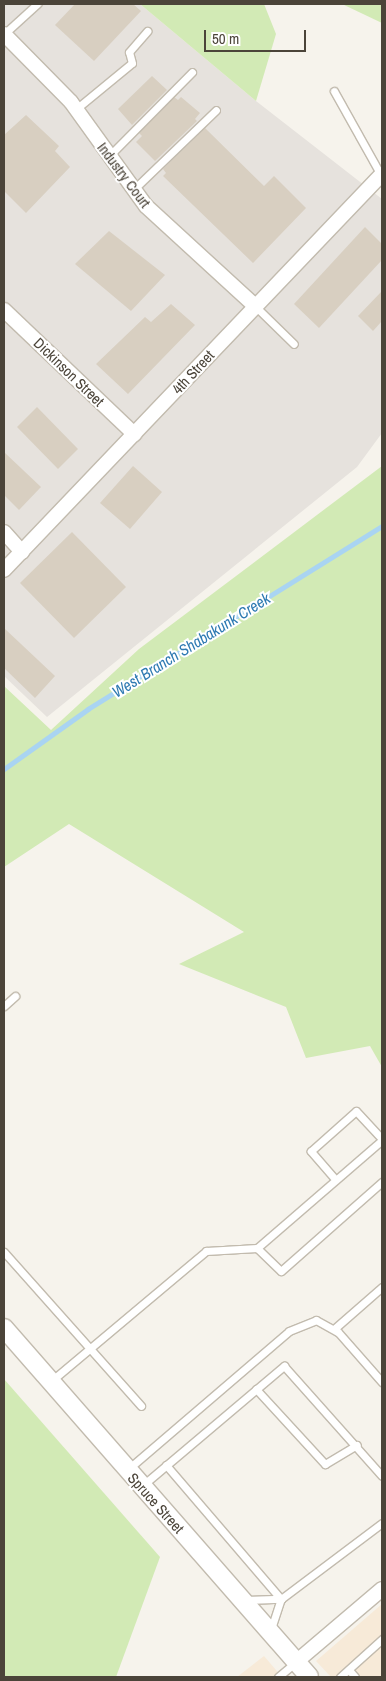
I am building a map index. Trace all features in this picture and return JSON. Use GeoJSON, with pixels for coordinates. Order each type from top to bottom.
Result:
{"type":"FeatureCollection","features":[{"type":"Feature","properties":{"kind":"street","name":"Industry Court"},"geometry":{"type":"LineString","coordinates":[[4,34],[76,109],[133,190],[153,213],[255,306]]}},
{"type":"Feature","properties":{"kind":"street","name":"4th Street"},"geometry":{"type":"LineString","coordinates":[[4,570],[382,174]]}},
{"type":"Feature","properties":{"kind":"street","name":"Dickinson Street"},"geometry":{"type":"LineString","coordinates":[[4,310],[134,434]]}},
{"type":"Feature","properties":{"kind":"street"},"geometry":{"type":"LineString","coordinates":[[4,532],[22,552]]}},
{"type":"Feature","properties":{"kind":"street","name":"Spruce Street"},"geometry":{"type":"LineString","coordinates":[[4,1328],[309,1677]]}},
{"type":"Feature","properties":{"kind":"street"},"geometry":{"type":"LineString","coordinates":[[296,1662],[382,1589]]}},
{"type":"Feature","properties":{"kind":"lane"},"geometry":{"type":"LineString","coordinates":[[4,34],[37,4]]}},
{"type":"Feature","properties":{"kind":"lane"},"geometry":{"type":"LineString","coordinates":[[76,109],[132,64],[129,52],[147,31]]}},
{"type":"Feature","properties":{"kind":"lane"},"geometry":{"type":"LineString","coordinates":[[109,157],[192,72]]}},
{"type":"Feature","properties":{"kind":"lane"},"geometry":{"type":"LineString","coordinates":[[334,91],[382,174]]}},
{"type":"Feature","properties":{"kind":"lane"},"geometry":{"type":"LineString","coordinates":[[133,190],[216,110]]}},
{"type":"Feature","properties":{"kind":"lane"},"geometry":{"type":"LineString","coordinates":[[255,306],[294,344]]}},
{"type":"Feature","properties":{"kind":"lane"},"geometry":{"type":"LineString","coordinates":[[4,1006],[15,996]]}},
{"type":"Feature","properties":{"kind":"lane"},"geometry":{"type":"LineString","coordinates":[[50,1382],[206,1251],[257,1248],[381,1139],[356,1111],[311,1151],[335,1179]]}},
{"type":"Feature","properties":{"kind":"lane"},"geometry":{"type":"LineString","coordinates":[[257,1248],[281,1271],[382,1182]]}},
{"type":"Feature","properties":{"kind":"lane"},"geometry":{"type":"LineString","coordinates":[[4,1252],[141,1406]]}},
{"type":"Feature","properties":{"kind":"lane"},"geometry":{"type":"LineString","coordinates":[[334,1329],[382,1287]]}},
{"type":"Feature","properties":{"kind":"lane"},"geometry":{"type":"LineString","coordinates":[[127,1470],[288,1331],[316,1320],[334,1329],[382,1382]]}},
{"type":"Feature","properties":{"kind":"lane"},"geometry":{"type":"LineString","coordinates":[[141,1487],[284,1366],[357,1445],[382,1476]]}},
{"type":"Feature","properties":{"kind":"lane"},"geometry":{"type":"LineString","coordinates":[[256,1389],[326,1464],[357,1445]]}},
{"type":"Feature","properties":{"kind":"lane"},"geometry":{"type":"LineString","coordinates":[[166,1465],[281,1599]]}},
{"type":"Feature","properties":{"kind":"lane"},"geometry":{"type":"LineString","coordinates":[[270,1631],[281,1599],[382,1523]]}},
{"type":"Feature","properties":{"kind":"lane"},"geometry":{"type":"LineString","coordinates":[[242,1600],[281,1599]]}},
{"type":"Feature","properties":{"kind":"lane"},"geometry":{"type":"LineString","coordinates":[[340,1677],[382,1639]]}},
{"type":"Feature","properties":{"kind":"lane"},"geometry":{"type":"LineString","coordinates":[[278,1677],[296,1662]]}},
{"type":"Feature","properties":{"kind":"lane"},"geometry":{"type":"LineString","coordinates":[[349,1670],[355,1677]]}},
{"type":"Feature","properties":{"kind":"shaded area"},"geometry":{"type":"Polygon","coordinates":[[[4,4],[140,4],[256,101],[382,199],[382,433],[357,467],[47,717],[4,676],[4,4]]]}},
{"type":"Feature","properties":{"kind":"shaded area"},"geometry":{"type":"Polygon","coordinates":[[[382,1604],[382,1677],[331,1677],[316,1661],[382,1604]]]}},
{"type":"Feature","properties":{"kind":"shaded area"},"geometry":{"type":"Polygon","coordinates":[[[264,1656],[282,1677],[237,1677],[264,1656]]]}},
{"type":"Feature","properties":{"kind":"green space"},"geometry":{"type":"Polygon","coordinates":[[[140,4],[264,4],[276,34],[256,101],[140,4]]]}},
{"type":"Feature","properties":{"kind":"green space"},"geometry":{"type":"Polygon","coordinates":[[[342,4],[382,4],[382,23],[342,4]]]}},
{"type":"Feature","properties":{"kind":"green space"},"geometry":{"type":"Polygon","coordinates":[[[382,466],[382,1067],[370,1046],[306,1058],[286,1007],[179,964],[244,932],[69,824],[4,867],[4,686],[51,730],[139,649],[382,466]]]}},
{"type":"Feature","properties":{"kind":"green space"},"geometry":{"type":"Polygon","coordinates":[[[4,1379],[160,1557],[116,1677],[4,1677],[4,1379]]]}},
{"type":"Feature","properties":{"kind":"building"},"geometry":{"type":"Polygon","coordinates":[[[75,4],[133,4],[141,11],[94,61],[55,25],[75,4]]]}},
{"type":"Feature","properties":{"kind":"building"},"geometry":{"type":"Polygon","coordinates":[[[152,76],[167,90],[132,125],[118,109],[152,76]]]}},
{"type":"Feature","properties":{"kind":"building"},"geometry":{"type":"Polygon","coordinates":[[[174,97],[178,100],[181,97],[200,113],[195,119],[197,121],[155,161],[136,142],[142,136],[139,133],[174,97]]]}},
{"type":"Feature","properties":{"kind":"building"},"geometry":{"type":"Polygon","coordinates":[[[26,115],[59,146],[55,151],[70,167],[26,213],[4,191],[4,135],[26,115]]]}},
{"type":"Feature","properties":{"kind":"building"},"geometry":{"type":"Polygon","coordinates":[[[205,128],[264,186],[274,176],[306,208],[253,263],[163,176],[166,173],[163,169],[205,128]]]}},
{"type":"Feature","properties":{"kind":"building"},"geometry":{"type":"Polygon","coordinates":[[[365,227],[382,244],[382,260],[319,328],[294,304],[365,227]]]}},
{"type":"Feature","properties":{"kind":"building"},"geometry":{"type":"Polygon","coordinates":[[[109,231],[165,275],[131,311],[75,264],[109,231]]]}},
{"type":"Feature","properties":{"kind":"building"},"geometry":{"type":"Polygon","coordinates":[[[382,291],[382,321],[373,331],[358,316],[382,291]]]}},
{"type":"Feature","properties":{"kind":"building"},"geometry":{"type":"Polygon","coordinates":[[[171,304],[195,325],[128,394],[96,364],[145,317],[151,322],[171,304]]]}},
{"type":"Feature","properties":{"kind":"building"},"geometry":{"type":"Polygon","coordinates":[[[37,407],[78,449],[58,469],[17,427],[37,407]]]}},
{"type":"Feature","properties":{"kind":"building"},"geometry":{"type":"Polygon","coordinates":[[[4,452],[41,487],[19,510],[4,495],[4,452]]]}},
{"type":"Feature","properties":{"kind":"building"},"geometry":{"type":"Polygon","coordinates":[[[133,466],[162,492],[130,529],[100,503],[133,466]]]}},
{"type":"Feature","properties":{"kind":"building"},"geometry":{"type":"Polygon","coordinates":[[[72,532],[126,587],[74,638],[20,583],[72,532]]]}},
{"type":"Feature","properties":{"kind":"building"},"geometry":{"type":"Polygon","coordinates":[[[4,628],[55,676],[35,698],[4,668],[4,628]]]}},
{"type":"Feature","properties":{"kind":"waterway","name":"West Branch Shabakunk Creek"},"geometry":{"type":"LineString","coordinates":[[4,769],[88,709],[382,526]]}}]}
